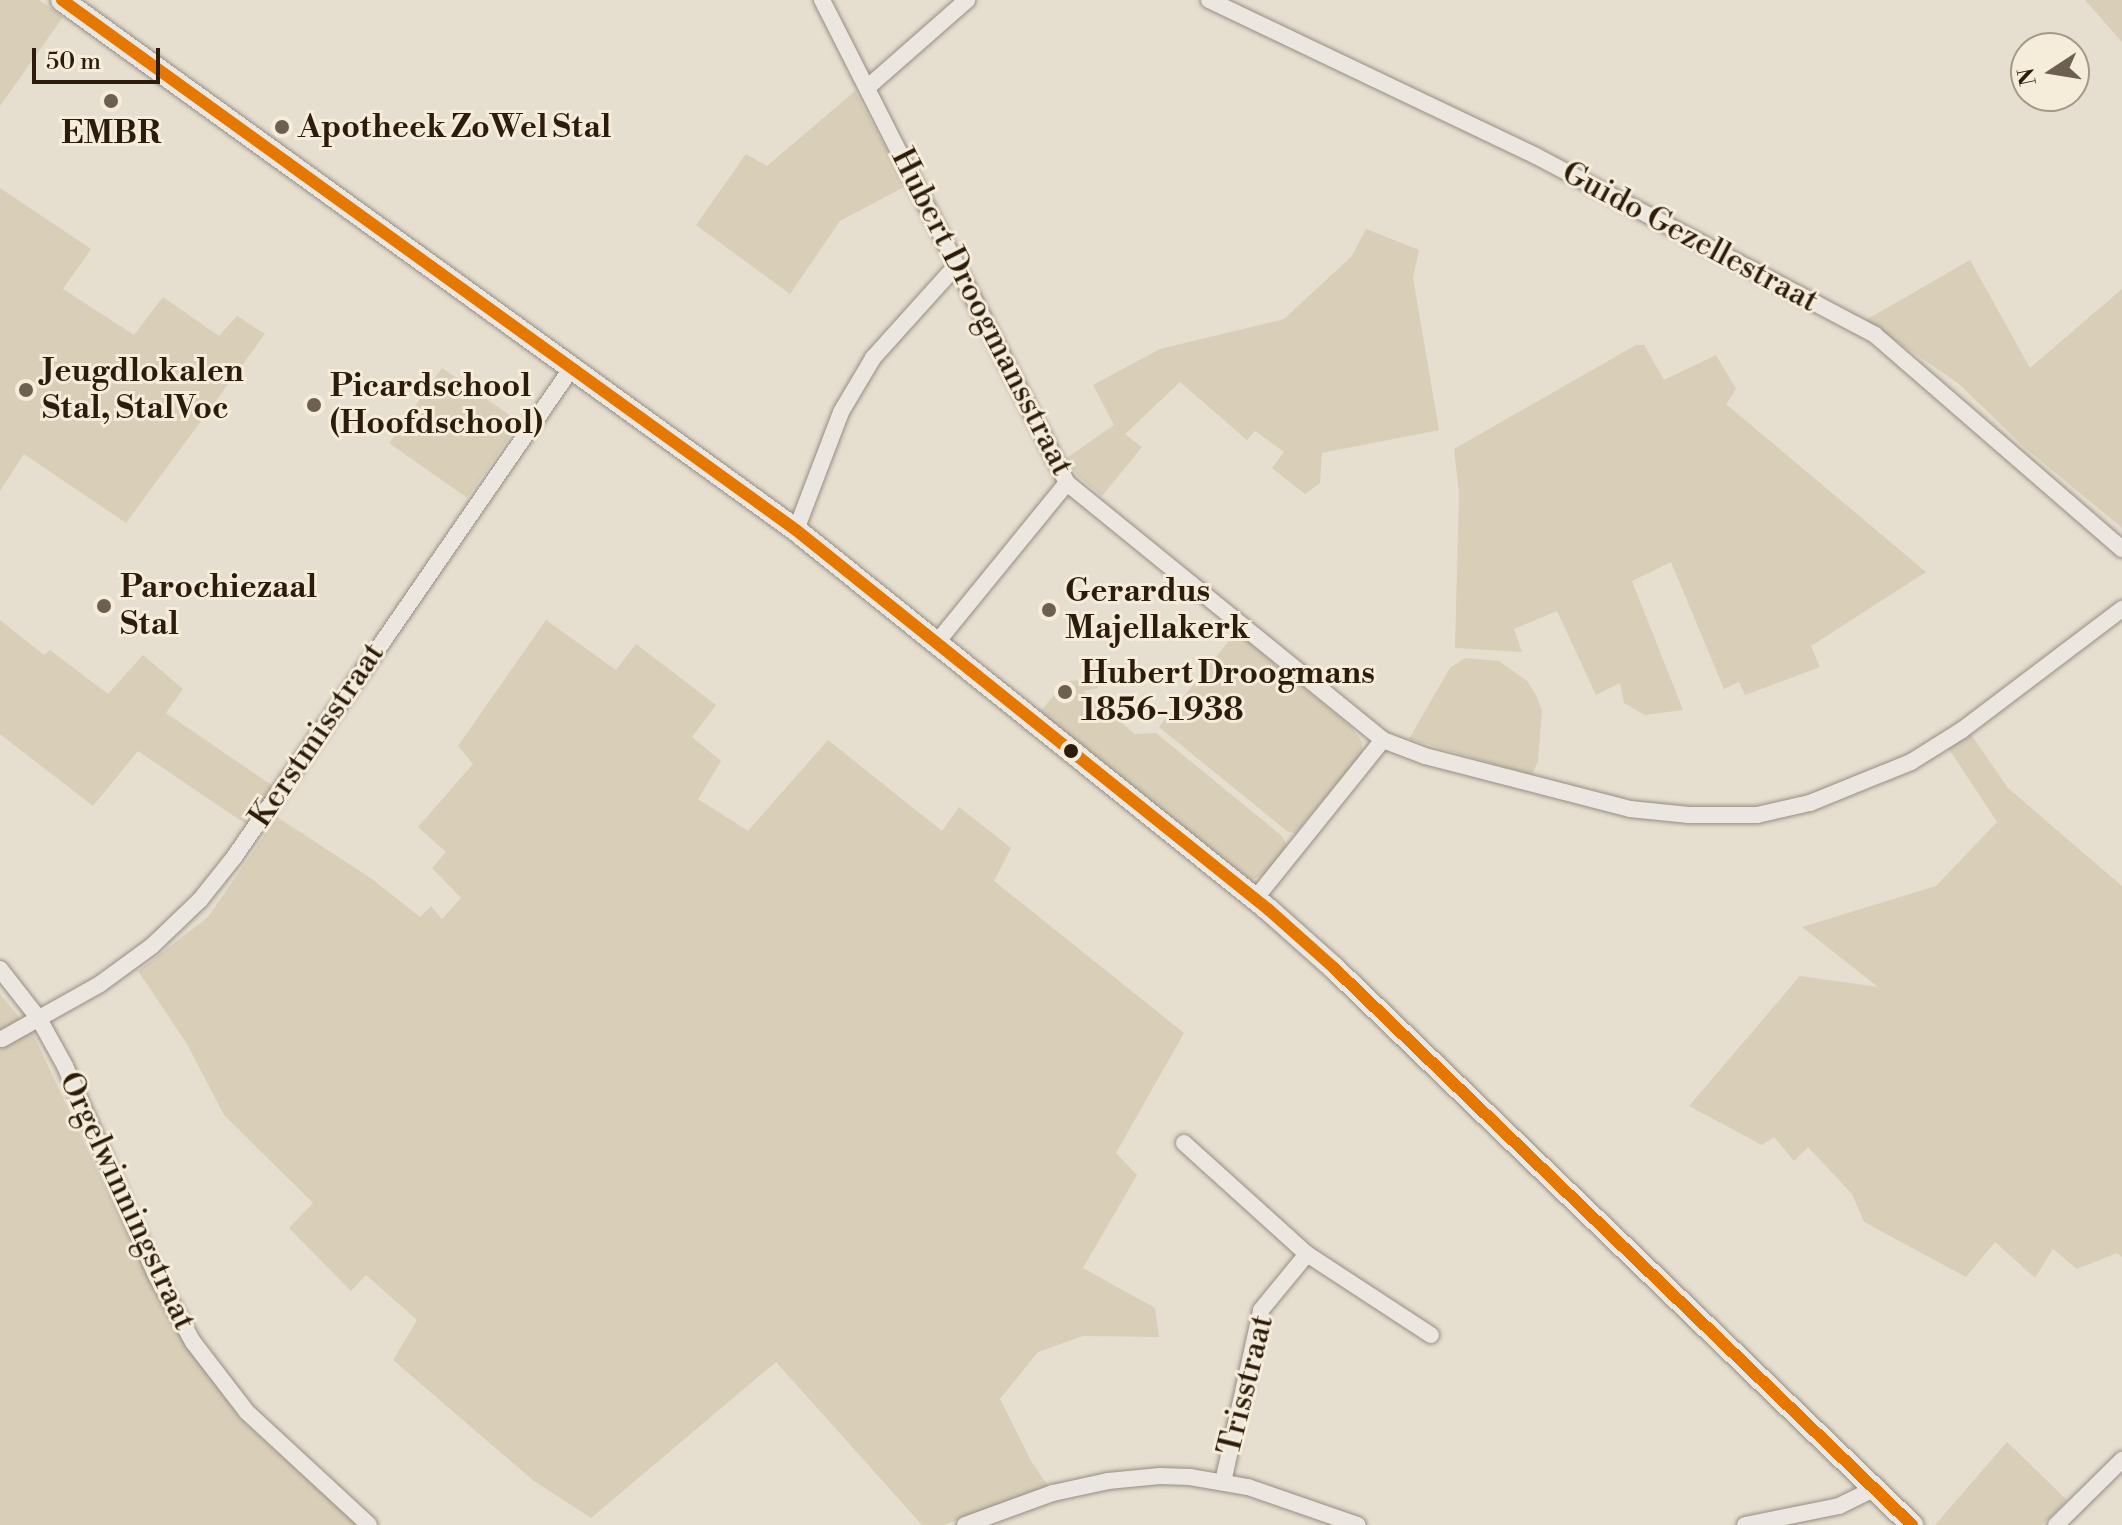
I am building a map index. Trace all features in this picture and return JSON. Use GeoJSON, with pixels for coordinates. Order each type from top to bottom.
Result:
{"type":"FeatureCollection","features":[{"type":"Feature","properties":{"kind":"street"},"geometry":{"type":"LineString","coordinates":[[62,0],[796,530],[938,641],[1030,720],[1255,899],[1334,968],[1912,1525]]}},
{"type":"Feature","properties":{"kind":"street","name":"Hubert Droogmansstraat"},"geometry":{"type":"LineString","coordinates":[[822,0],[1067,483],[1383,740],[1425,756],[1630,809],[1689,815],[1757,815],[1810,803],[1911,762],[1962,730],[2122,609]]}},
{"type":"Feature","properties":{"kind":"street"},"geometry":{"type":"LineString","coordinates":[[868,87],[967,0]]}},
{"type":"Feature","properties":{"kind":"street","name":"Guido Gezellestraat"},"geometry":{"type":"LineString","coordinates":[[1209,0],[1536,156],[1875,335],[2122,549]]}},
{"type":"Feature","properties":{"kind":"street"},"geometry":{"type":"LineString","coordinates":[[796,530],[841,412],[873,358],[955,267]]}},
{"type":"Feature","properties":{"kind":"street","name":"Kerstmisstraat"},"geometry":{"type":"LineString","coordinates":[[2,1039],[100,984],[152,946],[200,900],[235,856],[571,369]]}},
{"type":"Feature","properties":{"kind":"street"},"geometry":{"type":"LineString","coordinates":[[938,641],[1067,483]]}},
{"type":"Feature","properties":{"kind":"street"},"geometry":{"type":"LineString","coordinates":[[1255,899],[1383,740]]}},
{"type":"Feature","properties":{"kind":"street","name":"Orgelwinningstraat"},"geometry":{"type":"LineString","coordinates":[[0,969],[39,1019],[83,1104],[156,1275],[193,1342],[247,1412],[369,1525]]}},
{"type":"Feature","properties":{"kind":"street"},"geometry":{"type":"LineString","coordinates":[[1184,1143],[1307,1254],[1431,1335]]}},
{"type":"Feature","properties":{"kind":"street","name":"Trisstraat"},"geometry":{"type":"LineString","coordinates":[[1223,1482],[1261,1310],[1307,1254]]}},
{"type":"Feature","properties":{"kind":"street"},"geometry":{"type":"LineString","coordinates":[[2056,1525],[2122,1460]]}},
{"type":"Feature","properties":{"kind":"street"},"geometry":{"type":"LineString","coordinates":[[965,1525],[1053,1493],[1108,1481],[1160,1476],[1223,1482],[1281,1497],[1358,1525]]}},
{"type":"Feature","properties":{"kind":"street"},"geometry":{"type":"LineString","coordinates":[[1745,1525],[1839,1506],[1874,1489]]}},
{"type":"Feature","properties":{"kind":"shaded area"},"geometry":{"type":"Polygon","coordinates":[[[0,0],[39,0],[63,17],[0,106],[0,0]]]}},
{"type":"Feature","properties":{"kind":"shaded area"},"geometry":{"type":"Polygon","coordinates":[[[2085,0],[2122,0],[2122,42],[2085,0]]]}},
{"type":"Feature","properties":{"kind":"shaded area"},"geometry":{"type":"Polygon","coordinates":[[[855,91],[906,186],[840,221],[790,294],[696,225],[746,154],[767,166],[855,91]]]}},
{"type":"Feature","properties":{"kind":"shaded area"},"geometry":{"type":"Polygon","coordinates":[[[0,188],[91,249],[63,289],[134,335],[163,297],[219,336],[237,316],[265,334],[126,523],[24,454],[0,491],[0,188]]]}},
{"type":"Feature","properties":{"kind":"shaded area"},"geometry":{"type":"Polygon","coordinates":[[[1366,229],[1419,250],[1413,278],[1439,430],[1322,453],[1320,483],[1305,494],[1272,468],[1284,452],[1255,431],[1247,440],[1180,382],[1125,434],[1142,447],[1102,496],[1078,476],[1065,459],[1114,425],[1093,385],[1160,349],[1284,319],[1352,256],[1366,229]]]}},
{"type":"Feature","properties":{"kind":"shaded area"},"geometry":{"type":"Polygon","coordinates":[[[1970,260],[2030,368],[2122,289],[2122,528],[2024,447],[1959,384],[1866,320],[1970,260]]]}},
{"type":"Feature","properties":{"kind":"shaded area"},"geometry":{"type":"Polygon","coordinates":[[[1636,345],[1644,345],[1664,380],[1716,355],[1736,389],[1726,404],[1926,572],[1811,646],[1820,667],[1745,695],[1739,682],[1724,689],[1671,562],[1632,581],[1683,710],[1645,715],[1624,703],[1620,683],[1596,695],[1557,611],[1514,629],[1522,652],[1455,648],[1459,493],[1454,449],[1636,345]]]}},
{"type":"Feature","properties":{"kind":"shaded area"},"geometry":{"type":"Polygon","coordinates":[[[442,368],[520,422],[467,498],[389,443],[442,368]]]}},
{"type":"Feature","properties":{"kind":"shaded area"},"geometry":{"type":"Polygon","coordinates":[[[0,620],[44,655],[50,650],[108,694],[143,655],[183,689],[166,713],[273,786],[247,825],[138,751],[93,806],[0,734],[0,620]]]}},
{"type":"Feature","properties":{"kind":"shaded area"},"geometry":{"type":"Polygon","coordinates":[[[546,620],[616,670],[636,644],[716,705],[692,737],[721,761],[698,799],[748,831],[828,740],[942,831],[959,807],[1011,848],[994,881],[1184,1033],[1116,1153],[1137,1175],[1083,1268],[1155,1308],[1159,1337],[1083,1336],[1038,1352],[1000,1399],[1031,1461],[1048,1486],[944,1525],[922,1525],[776,1362],[591,1518],[534,1481],[393,1360],[417,1320],[366,1275],[351,1291],[289,1228],[313,1203],[224,1115],[187,1044],[138,971],[208,917],[277,817],[372,879],[420,917],[431,906],[442,919],[461,898],[432,868],[446,852],[418,827],[473,764],[458,746],[546,620]]]}},
{"type":"Feature","properties":{"kind":"shaded area"},"geometry":{"type":"Polygon","coordinates":[[[1236,632],[1351,727],[1362,742],[1362,754],[1295,833],[1288,832],[1159,727],[1236,632]]]}},
{"type":"Feature","properties":{"kind":"shaded area"},"geometry":{"type":"Polygon","coordinates":[[[1465,658],[1499,661],[1527,681],[1536,695],[1542,711],[1538,761],[1532,775],[1409,739],[1450,668],[1465,658]]]}},
{"type":"Feature","properties":{"kind":"shaded area"},"geometry":{"type":"Polygon","coordinates":[[[1088,679],[1099,688],[1083,691],[1135,734],[1156,733],[1282,836],[1287,846],[1265,874],[1249,881],[1040,712],[1065,682],[1088,679]]]}},
{"type":"Feature","properties":{"kind":"shaded area"},"geometry":{"type":"Polygon","coordinates":[[[1970,733],[2008,788],[2122,886],[2122,1257],[2117,1253],[2077,1269],[2053,1249],[2035,1278],[1995,1242],[1966,1277],[1864,1222],[1852,1194],[1808,1147],[1794,1161],[1774,1137],[1762,1145],[1689,1106],[1800,976],[1878,987],[1802,927],[1936,886],[1997,822],[1949,749],[1970,733]]]}},
{"type":"Feature","properties":{"kind":"shaded area"},"geometry":{"type":"Polygon","coordinates":[[[0,994],[33,1034],[151,1285],[189,1347],[240,1419],[357,1525],[0,1525],[0,994]]]}},
{"type":"Feature","properties":{"kind":"shaded area"},"geometry":{"type":"Polygon","coordinates":[[[2007,1442],[2067,1500],[2042,1525],[1935,1525],[2007,1442]]]}},
{"type":"Feature","properties":{"kind":"transit line"},"geometry":{"type":"LineString","coordinates":[[62,0],[796,530],[1269,910],[1334,968],[1912,1525]]}},
{"type":"Feature","properties":{"kind":"place","name":"EMBR"},"geometry":{"type":"Point","coordinates":[111,101]}},
{"type":"Feature","properties":{"kind":"place","name":"Apotheek ZoWel Stal"},"geometry":{"type":"Point","coordinates":[282,127]}},
{"type":"Feature","properties":{"kind":"place","name":"Jeugdlokalen Stal, StalVoc"},"geometry":{"type":"Point","coordinates":[26,390]}},
{"type":"Feature","properties":{"kind":"place","name":"Picardschool (Hoofdschool)"},"geometry":{"type":"Point","coordinates":[314,405]}},
{"type":"Feature","properties":{"kind":"place","name":"Parochiezaal Stal"},"geometry":{"type":"Point","coordinates":[104,606]}},
{"type":"Feature","properties":{"kind":"place","name":"Gerardus Majellakerk"},"geometry":{"type":"Point","coordinates":[1049,610]}},
{"type":"Feature","properties":{"kind":"place","name":"Hubert Droogmans 1856-1938"},"geometry":{"type":"Point","coordinates":[1065,692]}}]}
